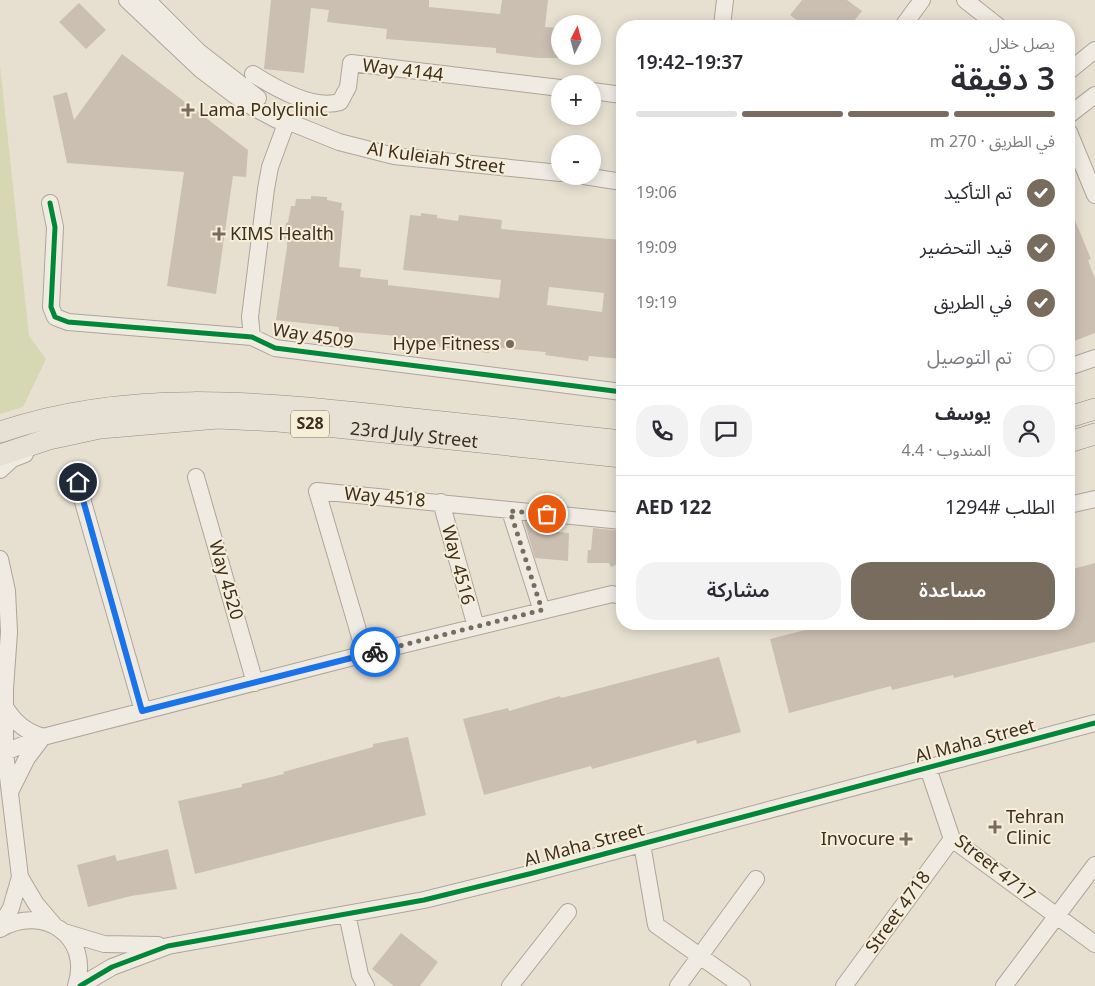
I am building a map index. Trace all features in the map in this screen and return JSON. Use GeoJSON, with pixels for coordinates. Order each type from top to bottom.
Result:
{"type":"FeatureCollection","features":[{"type":"Feature","properties":{"kind":"main road","name":"23rd July Street"},"geometry":{"type":"LineString","coordinates":[[0,432],[33,421],[137,403],[203,402],[282,405],[616,440]]}},
{"type":"Feature","properties":{"kind":"main road"},"geometry":{"type":"LineString","coordinates":[[1075,415],[1095,409]]}},
{"type":"Feature","properties":{"kind":"main road","name":"23rd July Street"},"geometry":{"type":"LineString","coordinates":[[0,455],[58,437],[100,428],[156,421],[218,418],[278,421],[616,456]]}},
{"type":"Feature","properties":{"kind":"main road"},"geometry":{"type":"LineString","coordinates":[[1075,440],[1095,434]]}},
{"type":"Feature","properties":{"kind":"main road"},"geometry":{"type":"LineString","coordinates":[[1075,451],[1095,446]]}},
{"type":"Feature","properties":{"kind":"street","name":"Al Kuleiah Street"},"geometry":{"type":"LineString","coordinates":[[127,0],[182,52],[224,88],[272,118],[287,120],[339,142],[394,156],[551,172]]}},
{"type":"Feature","properties":{"kind":"street"},"geometry":{"type":"LineString","coordinates":[[723,20],[725,0]]}},
{"type":"Feature","properties":{"kind":"street"},"geometry":{"type":"LineString","coordinates":[[964,0],[990,20]]}},
{"type":"Feature","properties":{"kind":"street","name":"Al Kuleiah Street"},"geometry":{"type":"LineString","coordinates":[[154,2],[218,67],[251,94],[280,112],[287,120]]}},
{"type":"Feature","properties":{"kind":"street"},"geometry":{"type":"LineString","coordinates":[[906,20],[915,3]]}},
{"type":"Feature","properties":{"kind":"street"},"geometry":{"type":"LineString","coordinates":[[1075,66],[1095,50]]}},
{"type":"Feature","properties":{"kind":"street","name":"Way 4144"},"geometry":{"type":"LineString","coordinates":[[252,74],[282,92],[329,105],[340,102],[348,87],[351,63],[551,87]]}},
{"type":"Feature","properties":{"kind":"street"},"geometry":{"type":"LineString","coordinates":[[601,92],[616,94]]}},
{"type":"Feature","properties":{"kind":"street"},"geometry":{"type":"LineString","coordinates":[[1075,110],[1095,95]]}},
{"type":"Feature","properties":{"kind":"street","name":"Way 4509"},"geometry":{"type":"LineString","coordinates":[[252,337],[250,317],[266,189],[270,167],[287,120]]}},
{"type":"Feature","properties":{"kind":"street"},"geometry":{"type":"LineString","coordinates":[[1075,147],[1095,195]]}},
{"type":"Feature","properties":{"kind":"street"},"geometry":{"type":"LineString","coordinates":[[601,179],[616,181]]}},
{"type":"Feature","properties":{"kind":"street","name":"Way 4509"},"geometry":{"type":"LineString","coordinates":[[50,203],[55,227],[51,307],[55,317],[68,322],[252,337],[275,348],[616,391]]}},
{"type":"Feature","properties":{"kind":"street"},"geometry":{"type":"LineString","coordinates":[[1075,365],[1095,358]]}},
{"type":"Feature","properties":{"kind":"street"},"geometry":{"type":"LineString","coordinates":[[0,470],[12,458],[74,440],[156,421]]}},
{"type":"Feature","properties":{"kind":"street","name":"Way 4520"},"geometry":{"type":"LineString","coordinates":[[196,477],[255,683]]}},
{"type":"Feature","properties":{"kind":"street"},"geometry":{"type":"LineString","coordinates":[[78,482],[142,711]]}},
{"type":"Feature","properties":{"kind":"street","name":"Way 4518"},"geometry":{"type":"LineString","coordinates":[[365,654],[317,491],[616,520]]}},
{"type":"Feature","properties":{"kind":"street"},"geometry":{"type":"LineString","coordinates":[[1075,504],[1095,499]]}},
{"type":"Feature","properties":{"kind":"street","name":"Way 4516"},"geometry":{"type":"LineString","coordinates":[[441,502],[476,627]]}},
{"type":"Feature","properties":{"kind":"street"},"geometry":{"type":"LineString","coordinates":[[510,511],[542,610]]}},
{"type":"Feature","properties":{"kind":"street"},"geometry":{"type":"LineString","coordinates":[[0,558],[7,591],[9,632],[5,752],[20,877],[11,908],[0,928]]}},
{"type":"Feature","properties":{"kind":"street"},"geometry":{"type":"LineString","coordinates":[[5,752],[43,737],[142,711],[542,610],[612,594],[616,595]]}},
{"type":"Feature","properties":{"kind":"street"},"geometry":{"type":"LineString","coordinates":[[6,706],[12,719],[29,732],[43,737]]}},
{"type":"Feature","properties":{"kind":"street","name":"Al Maha Street"},"geometry":{"type":"LineString","coordinates":[[80,986],[112,967],[168,946],[424,900],[1095,723]]}},
{"type":"Feature","properties":{"kind":"street"},"geometry":{"type":"LineString","coordinates":[[11,790],[27,758],[43,737]]}},
{"type":"Feature","properties":{"kind":"street","name":"Street 4717"},"geometry":{"type":"LineString","coordinates":[[928,768],[952,839],[1095,944]]}},
{"type":"Feature","properties":{"kind":"street","name":"Street 4718"},"geometry":{"type":"LineString","coordinates":[[844,986],[952,839]]}},
{"type":"Feature","properties":{"kind":"street"},"geometry":{"type":"LineString","coordinates":[[642,844],[656,925],[742,986]]}},
{"type":"Feature","properties":{"kind":"street"},"geometry":{"type":"LineString","coordinates":[[1004,986],[1095,866]]}},
{"type":"Feature","properties":{"kind":"street"},"geometry":{"type":"LineString","coordinates":[[20,877],[36,904],[59,928],[77,953],[80,965],[76,986]]}},
{"type":"Feature","properties":{"kind":"street"},"geometry":{"type":"LineString","coordinates":[[678,986],[756,879]]}},
{"type":"Feature","properties":{"kind":"street"},"geometry":{"type":"LineString","coordinates":[[510,986],[568,912]]}},
{"type":"Feature","properties":{"kind":"street"},"geometry":{"type":"LineString","coordinates":[[347,914],[360,975],[366,986]]}},
{"type":"Feature","properties":{"kind":"street","name":"Al Maha Street"},"geometry":{"type":"LineString","coordinates":[[0,928],[11,922],[26,919],[40,920],[104,944],[168,946]]}},
{"type":"Feature","properties":{"kind":"green space"},"geometry":{"type":"Polygon","coordinates":[[[0,65],[29,336],[46,359],[23,407],[0,414],[0,65]]]}},
{"type":"Feature","properties":{"kind":"building"},"geometry":{"type":"Polygon","coordinates":[[[271,0],[429,0],[429,7],[500,14],[502,0],[548,0],[545,27],[551,27],[551,58],[496,53],[496,48],[386,39],[387,29],[327,22],[329,10],[311,8],[304,73],[264,69],[271,0]]]}},
{"type":"Feature","properties":{"kind":"building"},"geometry":{"type":"Polygon","coordinates":[[[802,0],[847,0],[862,11],[855,20],[797,20],[790,15],[802,0]]]}},
{"type":"Feature","properties":{"kind":"building"},"geometry":{"type":"Polygon","coordinates":[[[79,3],[106,30],[86,49],[59,22],[79,3]]]}},
{"type":"Feature","properties":{"kind":"building"},"geometry":{"type":"Polygon","coordinates":[[[122,54],[248,150],[246,177],[233,176],[216,294],[167,286],[184,172],[67,163],[53,96],[67,92],[74,120],[122,54]]]}},
{"type":"Feature","properties":{"kind":"building"},"geometry":{"type":"Polygon","coordinates":[[[311,196],[327,197],[327,200],[342,203],[341,210],[344,211],[339,267],[361,269],[360,277],[388,280],[388,285],[499,298],[501,280],[403,270],[410,215],[421,216],[421,213],[437,215],[437,218],[458,221],[459,215],[502,220],[501,229],[616,239],[616,358],[589,356],[588,361],[545,355],[546,352],[489,347],[489,353],[439,347],[439,344],[397,338],[397,336],[339,331],[339,327],[276,320],[287,247],[287,240],[284,238],[286,223],[288,222],[291,206],[295,206],[296,199],[311,199],[311,196]],[[549,287],[547,305],[602,312],[604,293],[549,287]]]}},
{"type":"Feature","properties":{"kind":"building"},"geometry":{"type":"Polygon","coordinates":[[[1075,220],[1091,259],[1088,260],[1095,279],[1095,333],[1075,341],[1075,220]]]}},
{"type":"Feature","properties":{"kind":"building"},"geometry":{"type":"Polygon","coordinates":[[[524,521],[549,524],[550,531],[569,533],[568,561],[535,558],[524,521]]]}},
{"type":"Feature","properties":{"kind":"building"},"geometry":{"type":"Polygon","coordinates":[[[593,528],[616,530],[616,565],[611,567],[609,563],[587,563],[588,550],[591,550],[593,528]]]}},
{"type":"Feature","properties":{"kind":"building"},"geometry":{"type":"Polygon","coordinates":[[[1095,563],[1095,642],[954,678],[953,675],[892,690],[891,686],[789,713],[770,639],[805,630],[1075,630],[1075,568],[1095,563]]]}},
{"type":"Feature","properties":{"kind":"building"},"geometry":{"type":"Polygon","coordinates":[[[719,657],[741,732],[697,744],[696,740],[592,769],[591,766],[484,795],[463,719],[508,708],[509,711],[560,696],[561,698],[719,657]]]}},
{"type":"Feature","properties":{"kind":"building"},"geometry":{"type":"Polygon","coordinates":[[[408,737],[426,815],[195,874],[178,801],[242,787],[242,784],[284,774],[283,772],[373,747],[373,744],[408,737]]]}},
{"type":"Feature","properties":{"kind":"building"},"geometry":{"type":"Polygon","coordinates":[[[168,849],[177,889],[131,896],[88,907],[77,865],[115,855],[117,861],[168,849]]]}},
{"type":"Feature","properties":{"kind":"building"},"geometry":{"type":"Polygon","coordinates":[[[401,933],[438,962],[420,986],[394,986],[372,969],[401,933]]]}},
{"type":"Feature","properties":{"kind":"cycle path"},"geometry":{"type":"LineString","coordinates":[[50,203],[55,227],[51,307],[55,317],[68,322],[252,337],[275,348],[616,391]]}},
{"type":"Feature","properties":{"kind":"cycle path"},"geometry":{"type":"LineString","coordinates":[[80,986],[112,967],[168,946],[424,900],[529,874],[1095,723]]}},
{"type":"Feature","properties":{"kind":"way so far"},"geometry":{"type":"LineString","coordinates":[[375,652],[542,610],[510,511],[547,514]]}},
{"type":"Feature","properties":{"kind":"place","name":"Lama Polyclinic"},"geometry":{"type":"Point","coordinates":[188,110]}},
{"type":"Feature","properties":{"kind":"place","name":"KIMS Health"},"geometry":{"type":"Point","coordinates":[219,234]}},
{"type":"Feature","properties":{"kind":"place","name":"Hype Fitness"},"geometry":{"type":"Point","coordinates":[510,344]}},
{"type":"Feature","properties":{"kind":"place","name":"Tehran Clinic"},"geometry":{"type":"Point","coordinates":[995,827]}},
{"type":"Feature","properties":{"kind":"place","name":"Invocure"},"geometry":{"type":"Point","coordinates":[906,839]}},
{"type":"Feature","properties":{"kind":"route"},"geometry":{"type":"LineString","coordinates":[[78,482],[142,711],[375,652]]}}]}
